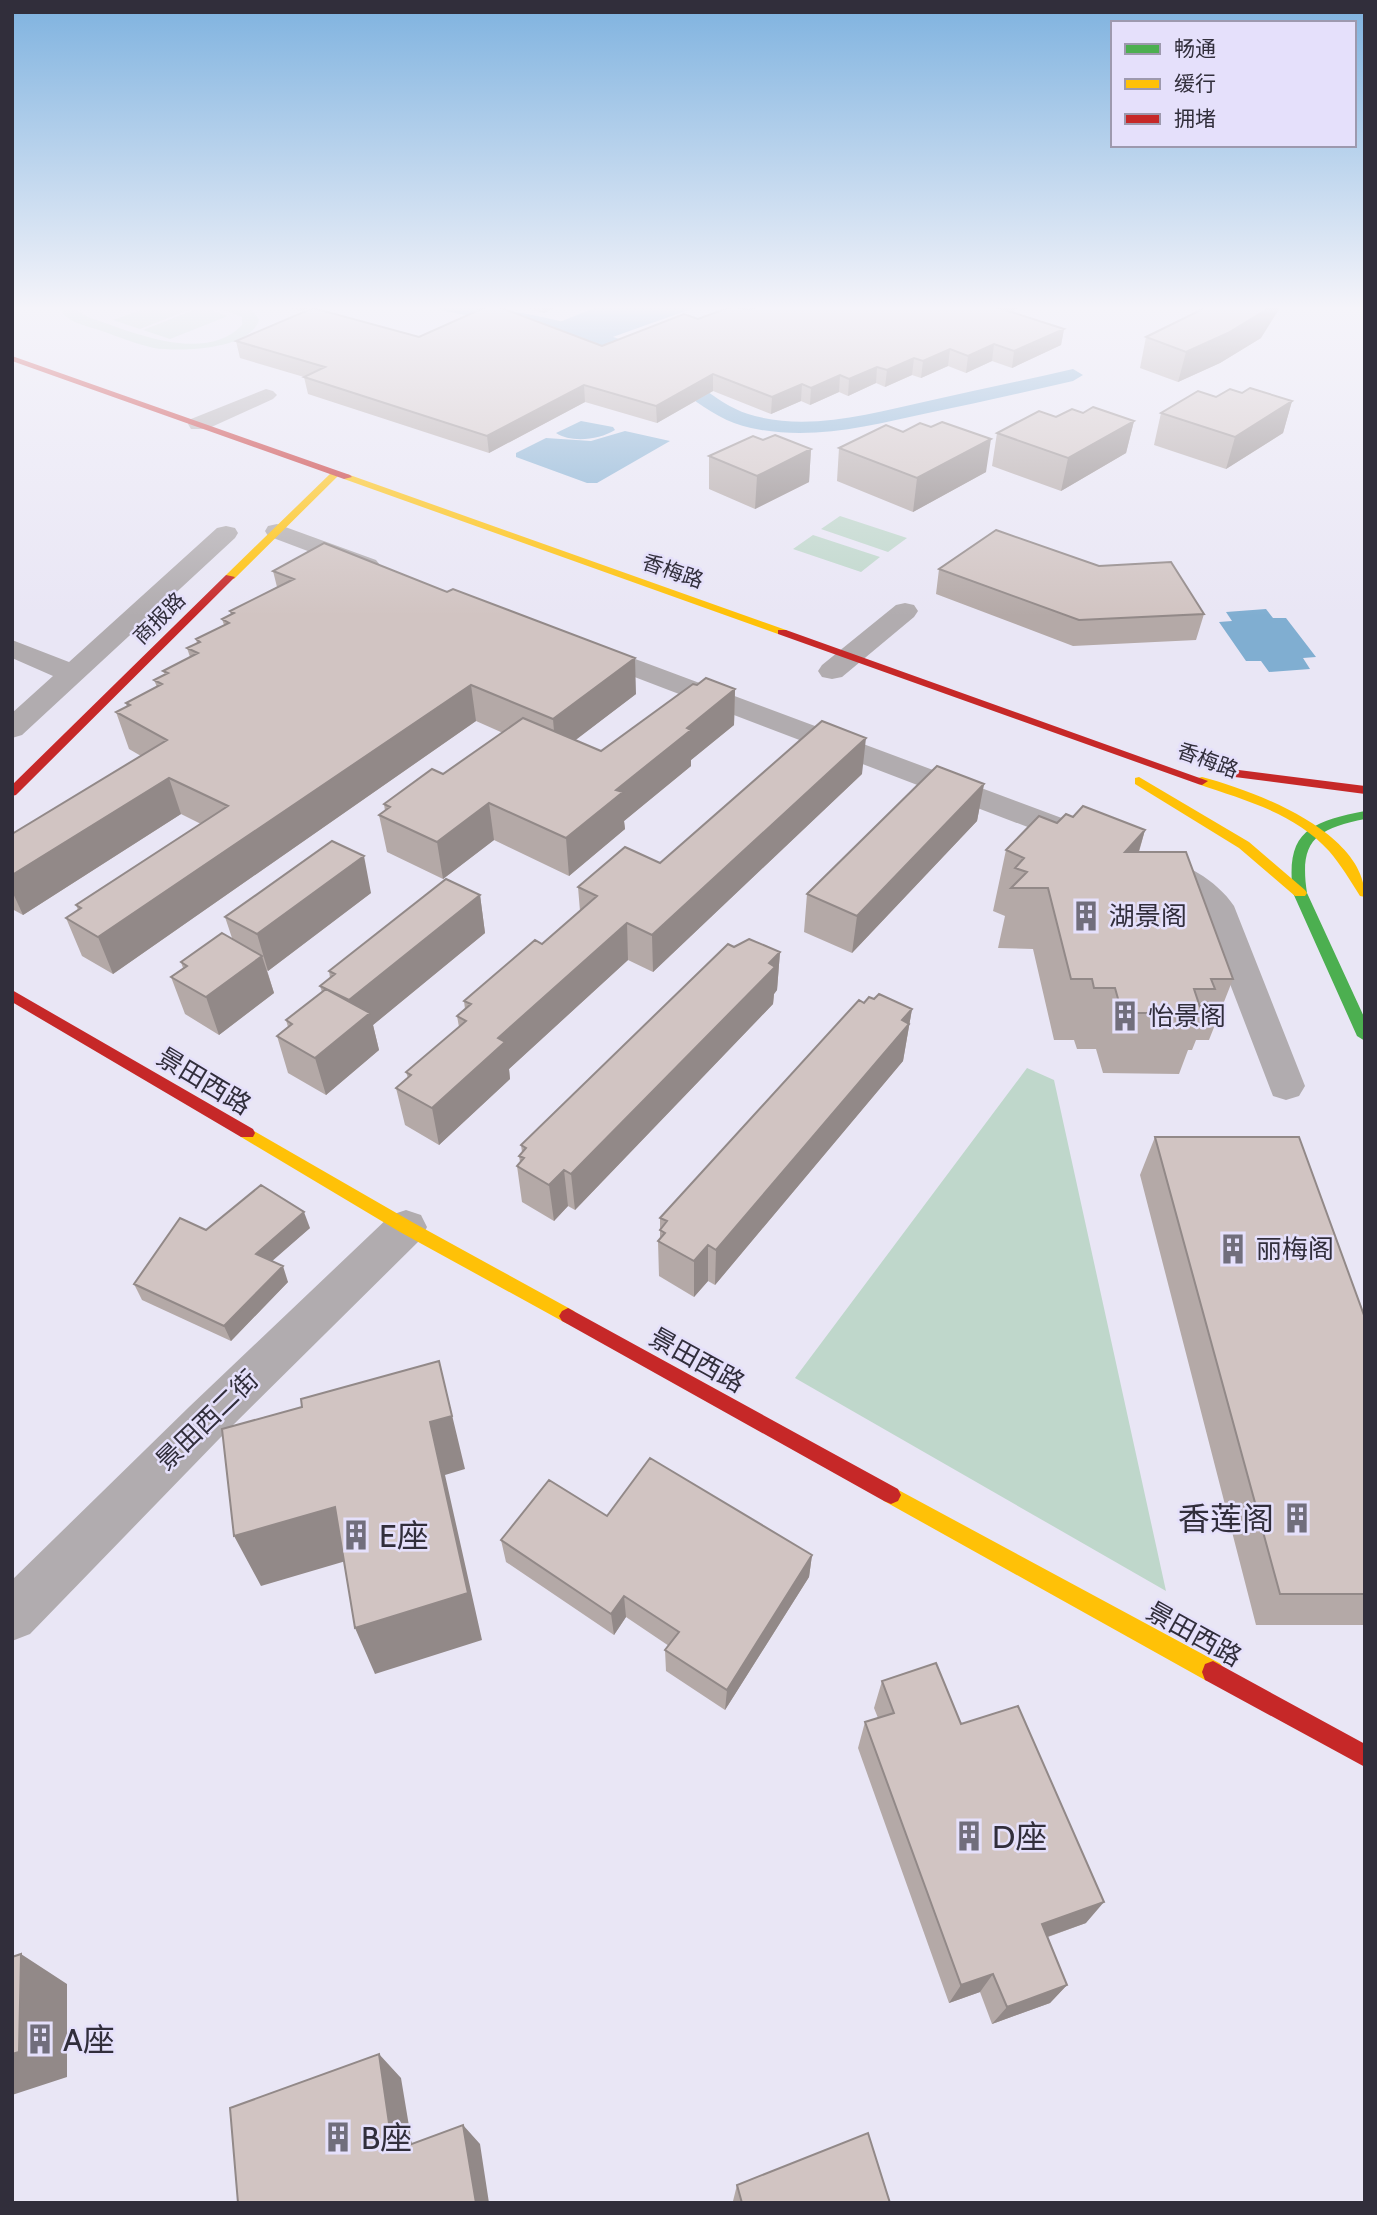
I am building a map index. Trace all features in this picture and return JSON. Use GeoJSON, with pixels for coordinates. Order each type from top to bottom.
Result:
{"type":"FeatureCollection","features":[{"type":"Feature","properties":{"kind":"main road","name":"香梅路"},"geometry":{"type":"LineString","coordinates":[[158,409],[335,474],[837,667],[1115,749],[1271,805],[1317,828],[1347,851],[1365,893]]}},
{"type":"Feature","properties":{"kind":"main road","name":"商报路"},"geometry":{"type":"LineString","coordinates":[[12,792],[335,474]]}},
{"type":"Feature","properties":{"kind":"main road"},"geometry":{"type":"LineString","coordinates":[[1115,749],[1218,771],[1365,790]]}},
{"type":"Feature","properties":{"kind":"main road","name":"香梅路"},"geometry":{"type":"LineString","coordinates":[[1222,811],[1132,779],[1225,832],[1284,877],[1300,893]]}},
{"type":"Feature","properties":{"kind":"main road"},"geometry":{"type":"LineString","coordinates":[[1296,838],[1317,828],[1365,815]]}},
{"type":"Feature","properties":{"kind":"main road"},"geometry":{"type":"LineString","coordinates":[[1296,838],[1295,869],[1300,893],[1365,1036]]}},
{"type":"Feature","properties":{"kind":"main road"},"geometry":{"type":"LineString","coordinates":[[1296,838],[1347,851]]}},
{"type":"Feature","properties":{"kind":"main road","name":"景田西路"},"geometry":{"type":"LineString","coordinates":[[12,995],[406,1227],[1365,1756]]}},
{"type":"Feature","properties":{"kind":"street"},"geometry":{"type":"LineString","coordinates":[[199,424],[233,409]]}},
{"type":"Feature","properties":{"kind":"street"},"geometry":{"type":"LineString","coordinates":[[277,531],[394,576]]}},
{"type":"Feature","properties":{"kind":"street"},"geometry":{"type":"LineString","coordinates":[[12,729],[70,673],[226,533]]}},
{"type":"Feature","properties":{"kind":"street"},"geometry":{"type":"LineString","coordinates":[[837,667],[905,611]]}},
{"type":"Feature","properties":{"kind":"street"},"geometry":{"type":"LineString","coordinates":[[562,640],[1118,850],[1186,880],[1217,906],[1286,1086]]}},
{"type":"Feature","properties":{"kind":"street"},"geometry":{"type":"LineString","coordinates":[[12,648],[70,673]]}},
{"type":"Feature","properties":{"kind":"street","name":"景田西二街"},"geometry":{"type":"LineString","coordinates":[[12,1616],[205,1422],[406,1227]]}},
{"type":"Feature","properties":{"kind":"green space"},"geometry":{"type":"Polygon","coordinates":[[[840,516],[907,538],[888,552],[821,529],[840,516]]]}},
{"type":"Feature","properties":{"kind":"green space"},"geometry":{"type":"Polygon","coordinates":[[[813,535],[880,557],[861,572],[793,549],[813,535]]]}},
{"type":"Feature","properties":{"kind":"green space"},"geometry":{"type":"Polygon","coordinates":[[[1027,1068],[1054,1080],[1166,1591],[795,1378],[1027,1068]]]}},
{"type":"Feature","properties":{"kind":"water"},"geometry":{"type":"Polygon","coordinates":[[[581,421],[613,427],[615,430],[585,439],[569,438],[556,433],[581,421]]]}},
{"type":"Feature","properties":{"kind":"water"},"geometry":{"type":"Polygon","coordinates":[[[625,431],[670,441],[597,483],[587,483],[516,457],[516,453],[546,438],[591,441],[625,431]]]}},
{"type":"Feature","properties":{"kind":"water"},"geometry":{"type":"Polygon","coordinates":[[[1266,609],[1273,618],[1286,618],[1316,657],[1303,658],[1310,669],[1269,672],[1261,661],[1246,661],[1219,622],[1232,621],[1226,612],[1266,609]]]}},
{"type":"Feature","properties":{"kind":"building"},"geometry":{"type":"Polygon","coordinates":[[[404,409],[538,409],[487,436],[404,409]]]}},
{"type":"Feature","properties":{"kind":"building"},"geometry":{"type":"Polygon","coordinates":[[[1071,409],[1083,413],[1089,409],[1100,409],[1134,421],[1068,458],[997,433],[1039,411],[1056,417],[1071,409]]]}},
{"type":"Feature","properties":{"kind":"building"},"geometry":{"type":"Polygon","coordinates":[[[1167,409],[1279,409],[1235,437],[1161,413],[1167,409]]]}},
{"type":"Feature","properties":{"kind":"building"},"geometry":{"type":"Polygon","coordinates":[[[942,422],[991,439],[917,478],[839,448],[886,425],[903,432],[920,423],[931,427],[942,422]]]}},
{"type":"Feature","properties":{"kind":"building"},"geometry":{"type":"Polygon","coordinates":[[[775,435],[811,449],[757,476],[709,456],[753,436],[763,440],[775,435]]]}},
{"type":"Feature","properties":{"kind":"building"},"geometry":{"type":"Polygon","coordinates":[[[996,530],[1099,566],[1171,562],[1204,614],[1079,620],[939,569],[996,530]]]}},
{"type":"Feature","properties":{"kind":"building"},"geometry":{"type":"Polygon","coordinates":[[[324,543],[447,592],[453,589],[635,658],[553,719],[471,685],[98,937],[66,918],[81,908],[76,905],[228,806],[169,778],[12,875],[12,834],[167,740],[116,712],[130,705],[126,703],[162,684],[154,680],[168,673],[163,671],[198,653],[187,648],[200,642],[196,639],[229,623],[222,619],[234,613],[230,611],[294,579],[273,571],[324,543]]]}},
{"type":"Feature","properties":{"kind":"building"},"geometry":{"type":"Polygon","coordinates":[[[706,678],[735,689],[687,728],[691,730],[616,790],[623,792],[566,838],[489,803],[437,842],[379,815],[390,807],[384,804],[432,769],[443,774],[523,718],[601,751],[693,684],[697,685],[706,678]]]}},
{"type":"Feature","properties":{"kind":"building"},"geometry":{"type":"Polygon","coordinates":[[[822,721],[866,738],[652,935],[627,923],[498,1038],[505,1042],[432,1108],[396,1088],[411,1075],[406,1072],[466,1021],[457,1016],[471,1004],[464,1001],[535,940],[542,944],[597,896],[578,887],[625,847],[660,863],[822,721]]]}},
{"type":"Feature","properties":{"kind":"building"},"geometry":{"type":"Polygon","coordinates":[[[937,766],[984,784],[857,916],[807,894],[937,766]]]}},
{"type":"Feature","properties":{"kind":"building"},"geometry":{"type":"Polygon","coordinates":[[[1083,806],[1145,830],[1125,852],[1186,852],[1233,979],[1211,979],[1215,989],[1194,989],[1202,1013],[1122,1013],[1115,988],[1094,988],[1092,979],[1071,979],[1048,888],[1011,888],[1027,872],[1015,868],[1024,858],[1006,850],[1039,816],[1057,823],[1066,814],[1073,817],[1083,806]]]}},
{"type":"Feature","properties":{"kind":"building"},"geometry":{"type":"Polygon","coordinates":[[[332,841],[364,856],[257,934],[225,917],[332,841]]]}},
{"type":"Feature","properties":{"kind":"building"},"geometry":{"type":"Polygon","coordinates":[[[446,879],[480,895],[349,1000],[320,986],[335,974],[329,971],[446,879]]]}},
{"type":"Feature","properties":{"kind":"building"},"geometry":{"type":"Polygon","coordinates":[[[222,933],[262,956],[206,997],[171,977],[187,966],[181,962],[222,933]]]}},
{"type":"Feature","properties":{"kind":"building"},"geometry":{"type":"Polygon","coordinates":[[[749,939],[780,952],[769,963],[775,967],[571,1174],[564,1170],[549,1185],[517,1166],[524,1158],[519,1156],[526,1148],[521,1145],[728,944],[734,947],[749,939]]]}},
{"type":"Feature","properties":{"kind":"building"},"geometry":{"type":"Polygon","coordinates":[[[326,989],[370,1013],[315,1058],[277,1036],[292,1024],[286,1020],[326,989]]]}},
{"type":"Feature","properties":{"kind":"building"},"geometry":{"type":"Polygon","coordinates":[[[879,994],[912,1009],[902,1020],[909,1024],[716,1250],[708,1245],[694,1261],[658,1241],[665,1233],[660,1230],[667,1221],[660,1218],[859,1000],[864,1003],[869,997],[874,999],[879,994]]]}},
{"type":"Feature","properties":{"kind":"building"},"geometry":{"type":"Polygon","coordinates":[[[1155,1137],[1299,1137],[1365,1318],[1365,1594],[1280,1594],[1155,1137]]]}},
{"type":"Feature","properties":{"kind":"building"},"geometry":{"type":"Polygon","coordinates":[[[261,1185],[304,1212],[256,1254],[283,1266],[224,1326],[134,1284],[180,1218],[206,1230],[261,1185]]]}},
{"type":"Feature","properties":{"kind":"building"},"geometry":{"type":"Polygon","coordinates":[[[439,1361],[452,1416],[430,1422],[468,1593],[355,1628],[335,1507],[234,1536],[222,1429],[302,1407],[301,1399],[439,1361]]]}},
{"type":"Feature","properties":{"kind":"building"},"geometry":{"type":"Polygon","coordinates":[[[650,1458],[812,1555],[727,1690],[665,1650],[679,1632],[624,1596],[611,1614],[501,1540],[549,1480],[607,1516],[650,1458]]]}},
{"type":"Feature","properties":{"kind":"building","name":"D座"},"geometry":{"type":"Polygon","coordinates":[[[936,1663],[961,1724],[1018,1706],[1104,1902],[1042,1924],[1067,1985],[1007,2007],[993,1974],[961,1985],[865,1722],[894,1713],[882,1681],[936,1663]]]}},
{"type":"Feature","properties":{"kind":"building"},"geometry":{"type":"Polygon","coordinates":[[[21,1954],[19,2052],[12,2054],[12,1957],[21,1954]]]}},
{"type":"Feature","properties":{"kind":"building","name":"B座"},"geometry":{"type":"Polygon","coordinates":[[[379,2054],[393,2151],[463,2125],[476,2203],[238,2203],[230,2108],[379,2054]]]}},
{"type":"Feature","properties":{"kind":"building"},"geometry":{"type":"Polygon","coordinates":[[[868,2133],[890,2203],[742,2203],[737,2185],[868,2133]]]}},
{"type":"Feature","properties":{"kind":"waterway"},"geometry":{"type":"LineString","coordinates":[[722,409],[751,422],[796,428],[840,425],[916,409]]}},
{"type":"Feature","properties":{"kind":"traffic: fast"},"geometry":{"type":"LineString","coordinates":[[1365,815],[1332,823],[1309,836],[1298,858],[1297,874],[1300,893],[1365,1036]]}},
{"type":"Feature","properties":{"kind":"traffic: slow"},"geometry":{"type":"LineString","coordinates":[[230,577],[335,474]]}},
{"type":"Feature","properties":{"kind":"traffic: slow"},"geometry":{"type":"LineString","coordinates":[[347,477],[782,632]]}},
{"type":"Feature","properties":{"kind":"traffic: slow"},"geometry":{"type":"LineString","coordinates":[[1139,781],[1244,845],[1300,893]]}},
{"type":"Feature","properties":{"kind":"traffic: slow"},"geometry":{"type":"LineString","coordinates":[[1202,781],[1297,818],[1333,847],[1365,893]]}},
{"type":"Feature","properties":{"kind":"traffic: slow"},"geometry":{"type":"LineString","coordinates":[[247,1133],[406,1227],[568,1316]]}},
{"type":"Feature","properties":{"kind":"traffic: slow"},"geometry":{"type":"LineString","coordinates":[[891,1495],[1213,1672]]}},
{"type":"Feature","properties":{"kind":"traffic: jam"},"geometry":{"type":"LineString","coordinates":[[157,409],[347,477]]}},
{"type":"Feature","properties":{"kind":"traffic: jam"},"geometry":{"type":"LineString","coordinates":[[12,792],[230,577]]}},
{"type":"Feature","properties":{"kind":"traffic: jam"},"geometry":{"type":"LineString","coordinates":[[782,632],[1202,781]]}},
{"type":"Feature","properties":{"kind":"traffic: jam"},"geometry":{"type":"LineString","coordinates":[[1231,773],[1365,790]]}},
{"type":"Feature","properties":{"kind":"traffic: jam"},"geometry":{"type":"LineString","coordinates":[[12,995],[247,1133]]}},
{"type":"Feature","properties":{"kind":"traffic: jam"},"geometry":{"type":"LineString","coordinates":[[568,1316],[891,1495]]}},
{"type":"Feature","properties":{"kind":"traffic: jam"},"geometry":{"type":"LineString","coordinates":[[1213,1672],[1365,1756]]}},
{"type":"Feature","properties":{"kind":"place","name":"湖景阁"},"geometry":{"type":"Point","coordinates":[1086,916]}},
{"type":"Feature","properties":{"kind":"place","name":"怡景阁"},"geometry":{"type":"Point","coordinates":[1125,1016]}},
{"type":"Feature","properties":{"kind":"place","name":"丽梅阁"},"geometry":{"type":"Point","coordinates":[1233,1249]}},
{"type":"Feature","properties":{"kind":"place","name":"香莲阁"},"geometry":{"type":"Point","coordinates":[1297,1518]}},
{"type":"Feature","properties":{"kind":"place","name":"E座"},"geometry":{"type":"Point","coordinates":[356,1535]}},
{"type":"Feature","properties":{"kind":"place","name":"D座"},"geometry":{"type":"Point","coordinates":[969,1836]}},
{"type":"Feature","properties":{"kind":"place","name":"A座"},"geometry":{"type":"Point","coordinates":[40,2039]}},
{"type":"Feature","properties":{"kind":"place","name":"B座"},"geometry":{"type":"Point","coordinates":[338,2137]}}]}
